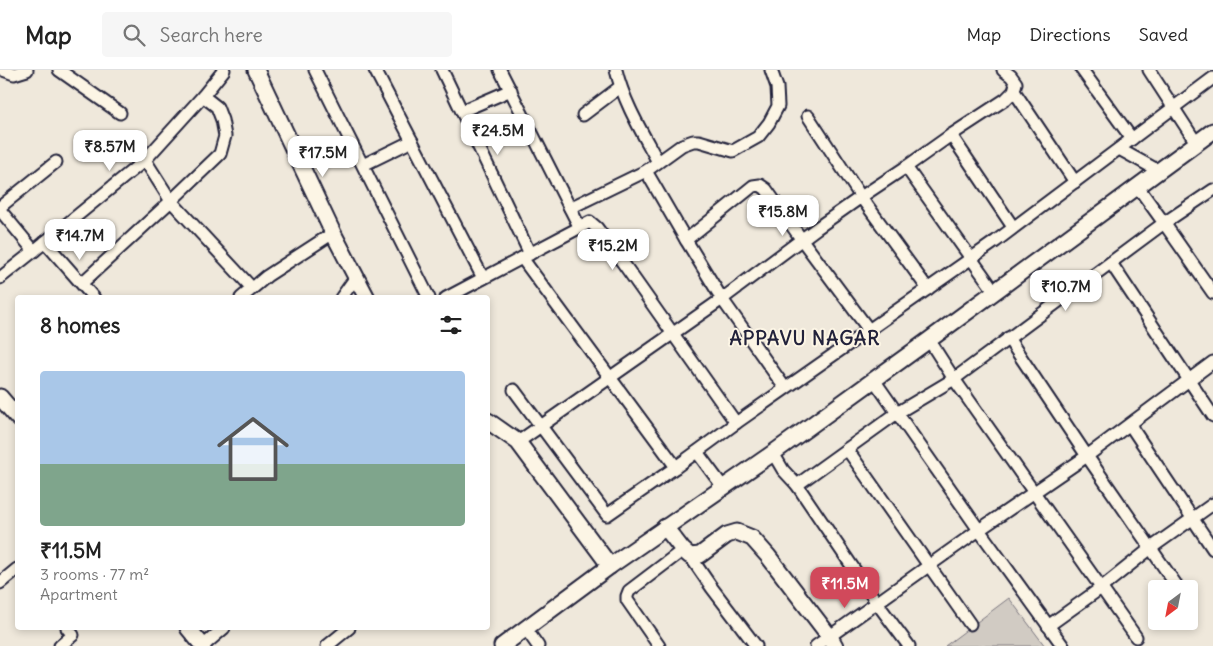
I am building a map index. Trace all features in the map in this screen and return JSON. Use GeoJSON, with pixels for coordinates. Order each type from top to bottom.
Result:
{"type":"FeatureCollection","features":[{"type":"Feature","properties":{"kind":"street"},"geometry":{"type":"LineString","coordinates":[[3,70],[14,74],[27,70]]}},
{"type":"Feature","properties":{"kind":"street"},"geometry":{"type":"LineString","coordinates":[[59,70],[120,113]]}},
{"type":"Feature","properties":{"kind":"street"},"geometry":{"type":"LineString","coordinates":[[0,278],[145,160],[224,70]]}},
{"type":"Feature","properties":{"kind":"street"},"geometry":{"type":"LineString","coordinates":[[256,70],[333,232],[365,295]]}},
{"type":"Feature","properties":{"kind":"street"},"geometry":{"type":"LineString","coordinates":[[316,70],[427,295]]}},
{"type":"Feature","properties":{"kind":"street"},"geometry":{"type":"LineString","coordinates":[[376,70],[484,278]]}},
{"type":"Feature","properties":{"kind":"street"},"geometry":{"type":"LineString","coordinates":[[442,70],[526,256],[610,378],[676,467]]}},
{"type":"Feature","properties":{"kind":"street"},"geometry":{"type":"LineString","coordinates":[[500,70],[580,228]]}},
{"type":"Feature","properties":{"kind":"street"},"geometry":{"type":"LineString","coordinates":[[616,70],[620,87],[658,162]]}},
{"type":"Feature","properties":{"kind":"street"},"geometry":{"type":"LineString","coordinates":[[570,208],[646,171],[682,145],[699,141],[733,151],[758,137],[769,123],[778,106],[777,87],[771,70]]}},
{"type":"Feature","properties":{"kind":"street"},"geometry":{"type":"LineString","coordinates":[[518,442],[722,299],[861,197],[1006,99],[1014,91],[1016,83],[1003,70]]}},
{"type":"Feature","properties":{"kind":"street"},"geometry":{"type":"LineString","coordinates":[[1082,70],[1132,139]]}},
{"type":"Feature","properties":{"kind":"street"},"geometry":{"type":"LineString","coordinates":[[1149,70],[1197,144]]}},
{"type":"Feature","properties":{"kind":"street"},"geometry":{"type":"LineString","coordinates":[[514,390],[607,515],[1014,227],[1213,78]]}},
{"type":"Feature","properties":{"kind":"street"},"geometry":{"type":"LineString","coordinates":[[583,114],[620,87]]}},
{"type":"Feature","properties":{"kind":"street"},"geometry":{"type":"LineString","coordinates":[[462,111],[511,90]]}},
{"type":"Feature","properties":{"kind":"street"},"geometry":{"type":"LineString","coordinates":[[1014,91],[1075,182]]}},
{"type":"Feature","properties":{"kind":"street"},"geometry":{"type":"LineString","coordinates":[[82,283],[220,154],[225,136],[222,120],[217,107],[203,96]]}},
{"type":"Feature","properties":{"kind":"street"},"geometry":{"type":"LineString","coordinates":[[808,116],[861,197],[928,289]]}},
{"type":"Feature","properties":{"kind":"street"},"geometry":{"type":"LineString","coordinates":[[502,646],[610,566],[773,453],[874,380],[1213,132]]}},
{"type":"Feature","properties":{"kind":"street"},"geometry":{"type":"LineString","coordinates":[[951,135],[1014,227]]}},
{"type":"Feature","properties":{"kind":"street"},"geometry":{"type":"LineString","coordinates":[[363,165],[412,141]]}},
{"type":"Feature","properties":{"kind":"street"},"geometry":{"type":"LineString","coordinates":[[1119,149],[1159,171]]}},
{"type":"Feature","properties":{"kind":"street"},"geometry":{"type":"LineString","coordinates":[[145,160],[171,201],[252,288]]}},
{"type":"Feature","properties":{"kind":"street"},"geometry":{"type":"LineString","coordinates":[[34,251],[0,209],[56,162]]}},
{"type":"Feature","properties":{"kind":"street"},"geometry":{"type":"LineString","coordinates":[[906,167],[995,292]]}},
{"type":"Feature","properties":{"kind":"street"},"geometry":{"type":"LineString","coordinates":[[646,171],[722,299],[785,388]]}},
{"type":"Feature","properties":{"kind":"street"},"geometry":{"type":"LineString","coordinates":[[686,240],[753,186],[760,186],[766,189],[869,330]]}},
{"type":"Feature","properties":{"kind":"street"},"geometry":{"type":"LineString","coordinates":[[1138,187],[1213,292]]}},
{"type":"Feature","properties":{"kind":"street"},"geometry":{"type":"LineString","coordinates":[[797,486],[897,413],[954,378],[1164,223],[1213,190]]}},
{"type":"Feature","properties":{"kind":"street"},"geometry":{"type":"LineString","coordinates":[[452,295],[590,222],[597,228],[674,333],[736,422]]}},
{"type":"Feature","properties":{"kind":"street"},"geometry":{"type":"LineString","coordinates":[[244,295],[267,276],[333,232]]}},
{"type":"Feature","properties":{"kind":"street"},"geometry":{"type":"LineString","coordinates":[[46,242],[92,295]]}},
{"type":"Feature","properties":{"kind":"street"},"geometry":{"type":"LineString","coordinates":[[1111,262],[1213,416]]}},
{"type":"Feature","properties":{"kind":"street"},"geometry":{"type":"LineString","coordinates":[[343,295],[356,277]]}},
{"type":"Feature","properties":{"kind":"street"},"geometry":{"type":"LineString","coordinates":[[1008,338],[1172,580]]}},
{"type":"Feature","properties":{"kind":"street"},"geometry":{"type":"LineString","coordinates":[[929,340],[1136,637]]}},
{"type":"Feature","properties":{"kind":"street"},"geometry":{"type":"LineString","coordinates":[[816,646],[832,642],[877,603],[978,530],[1087,456],[1213,362]]}},
{"type":"Feature","properties":{"kind":"street"},"geometry":{"type":"LineString","coordinates":[[874,380],[978,530],[1063,646]]}},
{"type":"Feature","properties":{"kind":"street"},"geometry":{"type":"LineString","coordinates":[[0,397],[15,414]]}},
{"type":"Feature","properties":{"kind":"street"},"geometry":{"type":"LineString","coordinates":[[490,422],[518,442],[610,566]]}},
{"type":"Feature","properties":{"kind":"street"},"geometry":{"type":"LineString","coordinates":[[1130,425],[1213,549]]}},
{"type":"Feature","properties":{"kind":"street"},"geometry":{"type":"LineString","coordinates":[[847,449],[970,624]]}},
{"type":"Feature","properties":{"kind":"street"},"geometry":{"type":"LineString","coordinates":[[697,452],[722,488]]}},
{"type":"Feature","properties":{"kind":"street"},"geometry":{"type":"LineString","coordinates":[[773,453],[783,470],[797,486],[908,646]]}},
{"type":"Feature","properties":{"kind":"street"},"geometry":{"type":"LineString","coordinates":[[1048,626],[1213,504]]}},
{"type":"Feature","properties":{"kind":"street"},"geometry":{"type":"LineString","coordinates":[[665,527],[687,553],[756,646]]}},
{"type":"Feature","properties":{"kind":"street"},"geometry":{"type":"LineString","coordinates":[[659,646],[627,600],[626,596],[629,591],[687,553],[700,556],[727,535],[738,532],[752,538],[768,556],[832,642]]}},
{"type":"Feature","properties":{"kind":"street"},"geometry":{"type":"LineString","coordinates":[[0,583],[15,572]]}},
{"type":"Feature","properties":{"kind":"street"},"geometry":{"type":"LineString","coordinates":[[526,629],[538,646]]}},
{"type":"Feature","properties":{"kind":"street"},"geometry":{"type":"LineString","coordinates":[[60,646],[73,634],[69,630]]}},
{"type":"Feature","properties":{"kind":"street"},"geometry":{"type":"LineString","coordinates":[[190,630],[203,646],[222,630]]}},
{"type":"Feature","properties":{"kind":"street"},"geometry":{"type":"LineString","coordinates":[[327,646],[347,630]]}},
{"type":"Feature","properties":{"kind":"shaded area"},"geometry":{"type":"Polygon","coordinates":[[[1009,598],[1045,646],[945,646],[1009,598]]]}},
{"type":"Feature","properties":{"kind":"district","name":"APPAVU NAGAR"},"geometry":{"type":"Point","coordinates":[805,338]}}]}
